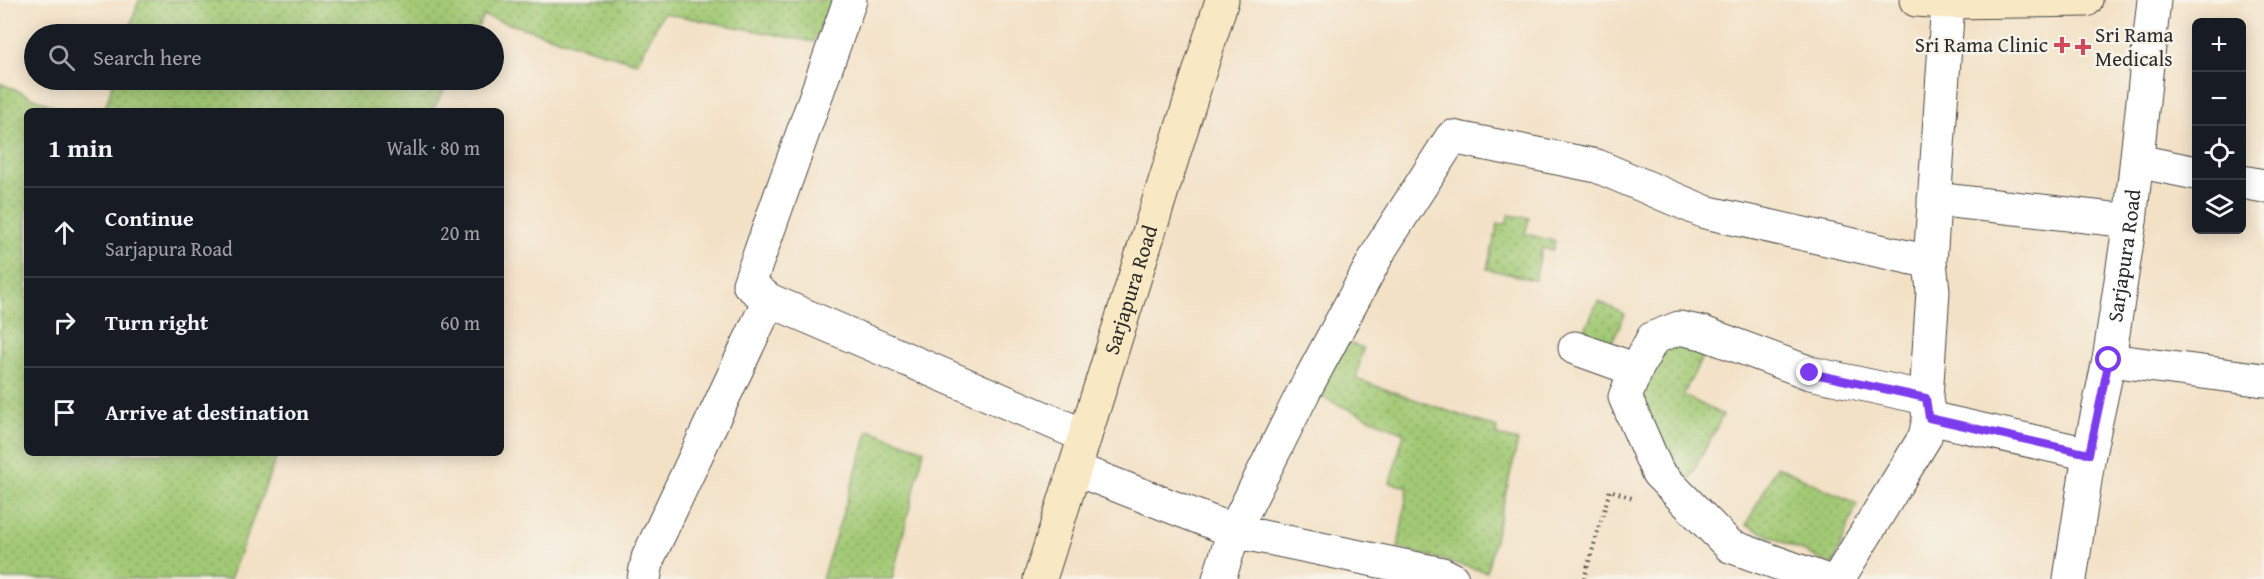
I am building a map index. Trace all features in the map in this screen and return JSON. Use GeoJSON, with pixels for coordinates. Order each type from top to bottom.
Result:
{"type":"FeatureCollection","features":[{"type":"Feature","properties":{"kind":"main road","name":"Sarjapura Road"},"geometry":{"type":"LineString","coordinates":[[1040,579],[1222,0]]}},
{"type":"Feature","properties":{"kind":"main road"},"geometry":{"type":"LineString","coordinates":[[1916,0],[1948,2],[2086,0]]}},
{"type":"Feature","properties":{"kind":"street"},"geometry":{"type":"LineString","coordinates":[[850,0],[749,284],[769,300],[1085,436]]}},
{"type":"Feature","properties":{"kind":"street","name":"Sarjapura Road"},"geometry":{"type":"LineString","coordinates":[[2070,579],[2089,454],[2109,360],[2130,221],[2154,0]]}},
{"type":"Feature","properties":{"kind":"street"},"geometry":{"type":"LineString","coordinates":[[1838,579],[1925,437],[1933,291],[1930,262],[1948,2]]}},
{"type":"Feature","properties":{"kind":"street"},"geometry":{"type":"LineString","coordinates":[[1219,579],[1234,531],[1303,393],[1382,246],[1452,137],[1597,166],[1705,212],[1930,262]]}},
{"type":"Feature","properties":{"kind":"street"},"geometry":{"type":"LineString","coordinates":[[2137,161],[2192,172]]}},
{"type":"Feature","properties":{"kind":"street"},"geometry":{"type":"LineString","coordinates":[[2246,183],[2264,186]]}},
{"type":"Feature","properties":{"kind":"street"},"geometry":{"type":"LineString","coordinates":[[1934,199],[2130,221]]}},
{"type":"Feature","properties":{"kind":"street"},"geometry":{"type":"LineString","coordinates":[[644,579],[648,558],[769,300]]}},
{"type":"Feature","properties":{"kind":"street"},"geometry":{"type":"LineString","coordinates":[[1822,579],[1730,546],[1658,473],[1625,397],[1653,338],[1679,328],[1703,333],[1810,373],[2089,454]]}},
{"type":"Feature","properties":{"kind":"street"},"geometry":{"type":"LineString","coordinates":[[1575,348],[1636,370]]}},
{"type":"Feature","properties":{"kind":"street"},"geometry":{"type":"LineString","coordinates":[[2109,360],[2264,380]]}},
{"type":"Feature","properties":{"kind":"street"},"geometry":{"type":"LineString","coordinates":[[1075,469],[1234,531],[1442,574],[1452,579]]}},
{"type":"Feature","properties":{"kind":"path"},"geometry":{"type":"LineString","coordinates":[[1584,579],[1610,490],[1665,511],[1680,495]]}},
{"type":"Feature","properties":{"kind":"green space"},"geometry":{"type":"Polygon","coordinates":[[[139,0],[835,0],[814,42],[663,13],[637,63],[484,16],[480,24],[131,24],[139,0]]]}},
{"type":"Feature","properties":{"kind":"green space"},"geometry":{"type":"Polygon","coordinates":[[[0,83],[57,108],[24,108],[24,456],[277,456],[230,579],[0,579],[0,83]]]}},
{"type":"Feature","properties":{"kind":"green space"},"geometry":{"type":"Polygon","coordinates":[[[111,90],[444,90],[434,108],[105,108],[111,90]]]}},
{"type":"Feature","properties":{"kind":"green space"},"geometry":{"type":"Polygon","coordinates":[[[1509,215],[1529,218],[1525,234],[1555,241],[1553,250],[1542,248],[1535,280],[1487,269],[1498,224],[1506,224],[1509,215]]]}},
{"type":"Feature","properties":{"kind":"green space"},"geometry":{"type":"Polygon","coordinates":[[[1598,301],[1625,314],[1608,350],[1581,338],[1598,301]]]}},
{"type":"Feature","properties":{"kind":"green space"},"geometry":{"type":"Polygon","coordinates":[[[1342,340],[1363,348],[1356,379],[1497,428],[1496,435],[1518,441],[1487,572],[1398,548],[1408,487],[1390,483],[1404,433],[1309,392],[1342,340]]]}},
{"type":"Feature","properties":{"kind":"green space"},"geometry":{"type":"Polygon","coordinates":[[[1667,340],[1707,348],[1683,395],[1723,415],[1689,480],[1666,468],[1635,396],[1667,340]]]}},
{"type":"Feature","properties":{"kind":"green space"},"geometry":{"type":"Polygon","coordinates":[[[869,430],[924,450],[892,579],[822,579],[869,430]]]}},
{"type":"Feature","properties":{"kind":"green space"},"geometry":{"type":"Polygon","coordinates":[[[1777,466],[1857,504],[1833,565],[1746,525],[1777,466]]]}},
{"type":"Feature","properties":{"kind":"place","name":"Sri Rama Clinic"},"geometry":{"type":"Point","coordinates":[2062,45]}},
{"type":"Feature","properties":{"kind":"place","name":"Sri Rama Medicals"},"geometry":{"type":"Point","coordinates":[2083,47]}},
{"type":"Feature","properties":{"kind":"route"},"geometry":{"type":"LineString","coordinates":[[1810,373],[1926,398],[1929,418],[2089,454],[2109,360]]}}]}
